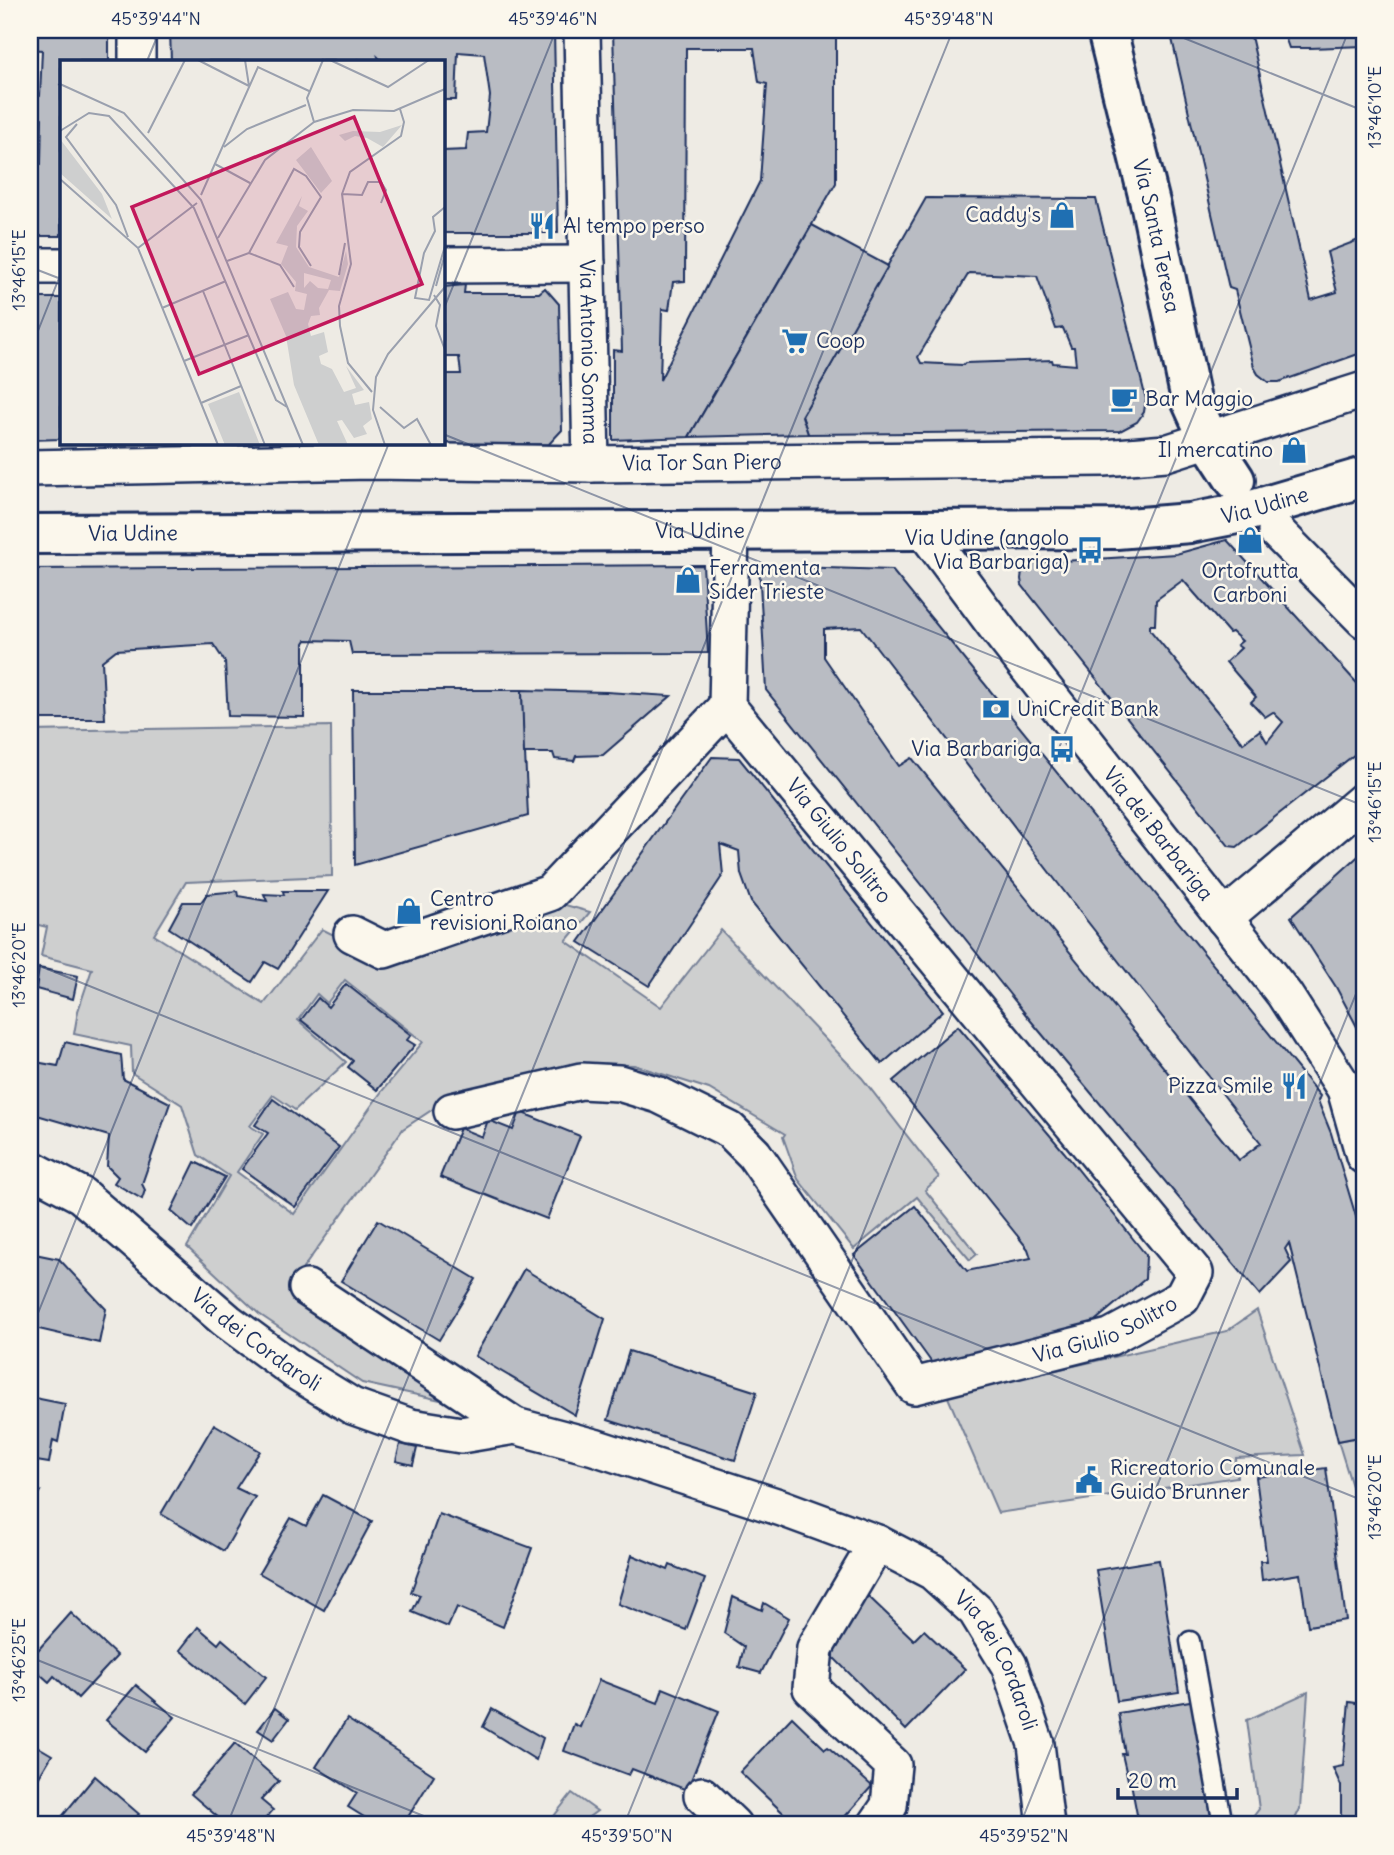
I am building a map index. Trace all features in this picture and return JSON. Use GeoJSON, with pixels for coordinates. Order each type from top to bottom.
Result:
{"type":"FeatureCollection","features":[{"type":"Feature","properties":{"kind":"main road","name":"Via Santa Teresa"},"geometry":{"type":"LineString","coordinates":[[1107,30],[1151,207],[1191,400],[1209,440],[1234,480]]}},
{"type":"Feature","properties":{"kind":"main road","name":"Via Udine"},"geometry":{"type":"LineString","coordinates":[[30,534],[1116,529],[1190,523],[1284,502],[1364,477]]}},
{"type":"Feature","properties":{"kind":"street"},"geometry":{"type":"LineString","coordinates":[[137,30],[137,60]]}},
{"type":"Feature","properties":{"kind":"street","name":"Via Antonio Somma"},"geometry":{"type":"LineString","coordinates":[[582,30],[591,464]]}},
{"type":"Feature","properties":{"kind":"street"},"geometry":{"type":"LineString","coordinates":[[444,265],[587,264]]}},
{"type":"Feature","properties":{"kind":"street"},"geometry":{"type":"LineString","coordinates":[[30,266],[60,266]]}},
{"type":"Feature","properties":{"kind":"street","name":"Via Tor San Piero"},"geometry":{"type":"LineString","coordinates":[[30,468],[135,454],[591,464],[1104,458],[1166,453],[1364,390]]}},
{"type":"Feature","properties":{"kind":"street","name":"Via dei Barbariga"},"geometry":{"type":"LineString","coordinates":[[923,529],[1007,641],[1284,994],[1345,1089],[1364,1156]]}},
{"type":"Feature","properties":{"kind":"street"},"geometry":{"type":"LineString","coordinates":[[352,934],[384,950],[550,893],[727,706],[731,530]]}},
{"type":"Feature","properties":{"kind":"street"},"geometry":{"type":"LineString","coordinates":[[1276,531],[1364,620]]}},
{"type":"Feature","properties":{"kind":"street","name":"Via Giulio Solitro"},"geometry":{"type":"LineString","coordinates":[[452,1111],[581,1081],[619,1083],[659,1095],[730,1130],[754,1154],[914,1387],[1110,1337],[1182,1298],[1195,1273],[727,706]]}},
{"type":"Feature","properties":{"kind":"street"},"geometry":{"type":"LineString","coordinates":[[1224,918],[1364,800]]}},
{"type":"Feature","properties":{"kind":"street","name":"Via dei Cordaroli"},"geometry":{"type":"LineString","coordinates":[[30,1168],[81,1195],[228,1321],[295,1371],[352,1406],[411,1427],[461,1435],[515,1426]]}},
{"type":"Feature","properties":{"kind":"street","name":"Via dei Cordaroli"},"geometry":{"type":"LineString","coordinates":[[307,1288],[515,1426],[594,1447],[782,1508],[877,1543],[933,1572],[976,1611],[1009,1665],[1036,1744],[1046,1825]]}},
{"type":"Feature","properties":{"kind":"street"},"geometry":{"type":"LineString","coordinates":[[876,1825],[889,1806],[893,1765],[811,1688],[815,1648],[877,1543]]}},
{"type":"Feature","properties":{"kind":"street"},"geometry":{"type":"LineString","coordinates":[[702,1796],[733,1825]]}},
{"type":"Feature","properties":{"kind":"lane"},"geometry":{"type":"LineString","coordinates":[[1190,1641],[1223,1825]]}},
{"type":"Feature","properties":{"kind":"shaded area"},"geometry":{"type":"Polygon","coordinates":[[[331,726],[332,876],[186,882],[154,935],[264,1004],[322,929],[383,960],[555,902],[590,912],[566,941],[661,1007],[721,930],[862,1078],[939,1177],[925,1190],[977,1254],[970,1260],[917,1197],[854,1249],[798,1179],[783,1137],[785,1134],[709,1089],[634,1065],[573,1064],[450,1098],[403,1129],[289,1288],[459,1404],[362,1383],[259,1314],[187,1247],[229,1176],[198,1155],[182,1105],[132,1073],[131,1046],[74,1034],[78,1011],[92,969],[41,956],[47,927],[30,923],[30,731],[331,726]],[[345,980],[327,1003],[317,994],[298,1020],[346,1062],[295,1110],[273,1095],[250,1126],[263,1134],[237,1172],[294,1214],[382,1091],[423,1042],[345,980]]]}},
{"type":"Feature","properties":{"kind":"shaded area"},"geometry":{"type":"Polygon","coordinates":[[[1257,1310],[1305,1455],[1236,1458],[1237,1477],[998,1513],[947,1395],[1227,1331],[1257,1310]]]}},
{"type":"Feature","properties":{"kind":"shaded area"},"geometry":{"type":"Polygon","coordinates":[[[1364,1436],[1364,1525],[1338,1441],[1364,1436]]]}},
{"type":"Feature","properties":{"kind":"shaded area"},"geometry":{"type":"Polygon","coordinates":[[[1308,1692],[1300,1809],[1292,1825],[1247,1825],[1259,1809],[1247,1720],[1308,1692]]]}},
{"type":"Feature","properties":{"kind":"shaded area"},"geometry":{"type":"Polygon","coordinates":[[[572,1793],[597,1811],[578,1825],[547,1825],[572,1793]]]}},
{"type":"Feature","properties":{"kind":"building"},"geometry":{"type":"Polygon","coordinates":[[[30,30],[109,30],[109,60],[60,60],[60,236],[30,236],[30,164],[41,164],[42,118],[37,117],[32,98],[40,96],[42,50],[30,49],[30,30]]]}},
{"type":"Feature","properties":{"kind":"building"},"geometry":{"type":"Polygon","coordinates":[[[170,30],[554,30],[558,233],[444,233],[444,151],[466,150],[468,133],[486,132],[490,96],[484,54],[458,52],[456,100],[444,100],[444,60],[381,60],[378,57],[379,60],[171,60],[170,30]]]}},
{"type":"Feature","properties":{"kind":"building"},"geometry":{"type":"Polygon","coordinates":[[[613,30],[836,30],[836,183],[689,437],[613,440],[613,350],[622,351],[613,30]],[[686,48],[685,281],[673,282],[669,310],[662,309],[660,380],[760,181],[767,84],[759,82],[754,48],[686,48]]]}},
{"type":"Feature","properties":{"kind":"building"},"geometry":{"type":"Polygon","coordinates":[[[1170,30],[1364,30],[1364,46],[1289,48],[1285,37],[1251,36],[1311,300],[1337,292],[1327,252],[1364,238],[1364,352],[1279,382],[1268,382],[1258,374],[1235,290],[1229,288],[1170,30]]]}},
{"type":"Feature","properties":{"kind":"building"},"geometry":{"type":"Polygon","coordinates":[[[926,198],[1096,199],[1146,399],[1144,412],[1137,422],[1120,431],[808,434],[802,416],[926,198]],[[969,273],[918,357],[921,363],[963,365],[1052,360],[1053,363],[1076,365],[1074,347],[1071,347],[1063,328],[1056,329],[1037,276],[969,273]]]}},
{"type":"Feature","properties":{"kind":"building","name":"Coop"},"geometry":{"type":"Polygon","coordinates":[[[812,225],[888,266],[802,416],[808,434],[689,437],[812,225]]]}},
{"type":"Feature","properties":{"kind":"building"},"geometry":{"type":"Polygon","coordinates":[[[465,285],[464,293],[539,293],[545,288],[559,304],[562,430],[549,444],[299,447],[297,444],[444,444],[444,374],[461,374],[459,357],[444,357],[444,287],[465,285]]]}},
{"type":"Feature","properties":{"kind":"building"},"geometry":{"type":"Polygon","coordinates":[[[30,298],[60,298],[60,439],[30,440],[30,298]]]}},
{"type":"Feature","properties":{"kind":"building"},"geometry":{"type":"Polygon","coordinates":[[[1227,540],[1364,691],[1364,747],[1237,847],[1229,846],[1022,585],[1022,571],[1030,563],[1176,554],[1227,540]],[[1183,580],[1156,600],[1155,625],[1150,625],[1150,630],[1243,743],[1260,730],[1267,742],[1283,722],[1273,712],[1265,717],[1251,702],[1256,697],[1226,662],[1241,648],[1237,645],[1242,641],[1232,632],[1229,633],[1183,580]]]}},
{"type":"Feature","properties":{"kind":"building"},"geometry":{"type":"Polygon","coordinates":[[[703,565],[708,653],[352,654],[349,641],[306,640],[304,717],[228,716],[225,662],[213,644],[116,650],[102,661],[105,719],[30,719],[30,569],[703,565]]]}},
{"type":"Feature","properties":{"kind":"building"},"geometry":{"type":"Polygon","coordinates":[[[759,566],[892,570],[1320,1096],[1318,1101],[1331,1133],[1357,1220],[1364,1256],[1364,1436],[1338,1441],[1289,1243],[1285,1249],[1291,1262],[1260,1295],[1031,1021],[766,690],[759,566]],[[861,627],[824,629],[824,657],[899,766],[912,758],[1239,1160],[1261,1143],[861,627]]]}},
{"type":"Feature","properties":{"kind":"building"},"geometry":{"type":"Polygon","coordinates":[[[353,690],[522,690],[528,816],[355,865],[353,690]]]}},
{"type":"Feature","properties":{"kind":"building"},"geometry":{"type":"Polygon","coordinates":[[[522,690],[671,696],[603,755],[576,756],[574,761],[555,759],[553,753],[524,753],[522,690]]]}},
{"type":"Feature","properties":{"kind":"building"},"geometry":{"type":"Polygon","coordinates":[[[712,757],[739,758],[943,1011],[882,1064],[751,902],[741,874],[739,851],[720,844],[723,875],[649,986],[579,942],[712,757]]]}},
{"type":"Feature","properties":{"kind":"building"},"geometry":{"type":"Polygon","coordinates":[[[1364,851],[1364,1040],[1336,987],[1291,917],[1364,851]]]}},
{"type":"Feature","properties":{"kind":"building"},"geometry":{"type":"Polygon","coordinates":[[[237,891],[238,896],[267,901],[264,894],[284,895],[283,891],[328,891],[278,969],[265,962],[252,982],[169,928],[183,902],[201,902],[207,894],[237,891]]]}},
{"type":"Feature","properties":{"kind":"building"},"geometry":{"type":"Polygon","coordinates":[[[30,935],[37,936],[30,970],[30,935]]]}},
{"type":"Feature","properties":{"kind":"building"},"geometry":{"type":"Polygon","coordinates":[[[39,968],[78,976],[73,999],[36,989],[39,968]]]}},
{"type":"Feature","properties":{"kind":"building"},"geometry":{"type":"Polygon","coordinates":[[[346,984],[411,1035],[407,1040],[415,1045],[377,1090],[348,1067],[353,1061],[301,1020],[318,998],[328,1007],[346,984]]]}},
{"type":"Feature","properties":{"kind":"building"},"geometry":{"type":"Polygon","coordinates":[[[958,1026],[1146,1255],[1145,1279],[1084,1330],[932,1363],[854,1255],[915,1206],[967,1271],[1031,1258],[1028,1249],[893,1081],[958,1026]]]}},
{"type":"Feature","properties":{"kind":"building"},"geometry":{"type":"Polygon","coordinates":[[[65,1042],[121,1055],[123,1079],[170,1103],[142,1184],[145,1190],[142,1199],[114,1183],[118,1177],[107,1166],[109,1136],[30,1113],[30,1061],[58,1066],[65,1042]]]}},
{"type":"Feature","properties":{"kind":"building"},"geometry":{"type":"Polygon","coordinates":[[[273,1099],[339,1147],[295,1207],[242,1169],[268,1133],[255,1125],[273,1099]]]}},
{"type":"Feature","properties":{"kind":"building"},"geometry":{"type":"Polygon","coordinates":[[[520,1112],[580,1136],[547,1219],[440,1177],[460,1128],[482,1137],[488,1120],[513,1130],[520,1112]]]}},
{"type":"Feature","properties":{"kind":"building"},"geometry":{"type":"Polygon","coordinates":[[[195,1162],[225,1177],[192,1229],[171,1211],[195,1162]]]}},
{"type":"Feature","properties":{"kind":"building"},"geometry":{"type":"Polygon","coordinates":[[[378,1220],[476,1279],[439,1340],[341,1281],[378,1220]]]}},
{"type":"Feature","properties":{"kind":"building"},"geometry":{"type":"Polygon","coordinates":[[[30,1253],[59,1259],[106,1309],[99,1343],[30,1327],[30,1253]]]}},
{"type":"Feature","properties":{"kind":"building"},"geometry":{"type":"Polygon","coordinates":[[[524,1269],[605,1319],[575,1415],[475,1356],[524,1269]]]}},
{"type":"Feature","properties":{"kind":"building"},"geometry":{"type":"Polygon","coordinates":[[[629,1351],[757,1392],[735,1460],[608,1420],[629,1351]]]}},
{"type":"Feature","properties":{"kind":"building"},"geometry":{"type":"Polygon","coordinates":[[[30,1397],[65,1404],[58,1442],[53,1440],[49,1463],[30,1460],[30,1397]]]}},
{"type":"Feature","properties":{"kind":"building"},"geometry":{"type":"Polygon","coordinates":[[[214,1424],[260,1451],[236,1488],[255,1497],[224,1551],[161,1514],[214,1424]]]}},
{"type":"Feature","properties":{"kind":"building"},"geometry":{"type":"Polygon","coordinates":[[[400,1444],[417,1448],[413,1465],[396,1461],[400,1444]]]}},
{"type":"Feature","properties":{"kind":"building"},"geometry":{"type":"Polygon","coordinates":[[[1326,1468],[1346,1620],[1308,1626],[1300,1574],[1262,1580],[1260,1561],[1267,1561],[1256,1477],[1326,1468]]]}},
{"type":"Feature","properties":{"kind":"building"},"geometry":{"type":"Polygon","coordinates":[[[30,1490],[40,1491],[30,1506],[30,1490]]]}},
{"type":"Feature","properties":{"kind":"building"},"geometry":{"type":"Polygon","coordinates":[[[323,1495],[372,1521],[324,1610],[259,1573],[291,1518],[306,1526],[323,1495]]]}},
{"type":"Feature","properties":{"kind":"building"},"geometry":{"type":"Polygon","coordinates":[[[439,1514],[532,1548],[503,1627],[457,1607],[448,1627],[412,1612],[420,1595],[411,1592],[439,1514]]]}},
{"type":"Feature","properties":{"kind":"building"},"geometry":{"type":"Polygon","coordinates":[[[632,1555],[668,1570],[670,1565],[705,1579],[686,1630],[618,1604],[632,1555]]]}},
{"type":"Feature","properties":{"kind":"building"},"geometry":{"type":"Polygon","coordinates":[[[1159,1560],[1179,1692],[1117,1701],[1096,1570],[1159,1560]]]}},
{"type":"Feature","properties":{"kind":"building"},"geometry":{"type":"Polygon","coordinates":[[[868,1596],[914,1640],[924,1630],[965,1669],[906,1730],[827,1651],[829,1637],[868,1596]]]}},
{"type":"Feature","properties":{"kind":"building"},"geometry":{"type":"Polygon","coordinates":[[[733,1597],[762,1610],[764,1603],[789,1618],[761,1673],[739,1667],[744,1647],[724,1633],[733,1597]]]}},
{"type":"Feature","properties":{"kind":"building"},"geometry":{"type":"Polygon","coordinates":[[[71,1613],[117,1656],[78,1698],[54,1676],[49,1682],[30,1665],[30,1659],[71,1613]]]}},
{"type":"Feature","properties":{"kind":"building"},"geometry":{"type":"Polygon","coordinates":[[[198,1627],[218,1644],[222,1639],[266,1677],[245,1704],[180,1650],[198,1627]]]}},
{"type":"Feature","properties":{"kind":"building"},"geometry":{"type":"Polygon","coordinates":[[[1364,1677],[1364,1825],[1337,1825],[1335,1820],[1341,1819],[1341,1786],[1333,1768],[1343,1766],[1349,1702],[1363,1704],[1364,1677]]]}},
{"type":"Feature","properties":{"kind":"building"},"geometry":{"type":"Polygon","coordinates":[[[599,1680],[658,1703],[663,1688],[719,1711],[687,1790],[632,1769],[629,1775],[564,1751],[574,1724],[580,1727],[599,1680]]]}},
{"type":"Feature","properties":{"kind":"building"},"geometry":{"type":"Polygon","coordinates":[[[136,1685],[175,1717],[145,1752],[106,1720],[136,1685]]]}},
{"type":"Feature","properties":{"kind":"building"},"geometry":{"type":"Polygon","coordinates":[[[1196,1700],[1217,1825],[1139,1825],[1122,1754],[1125,1754],[1118,1713],[1196,1700]]]}},
{"type":"Feature","properties":{"kind":"building"},"geometry":{"type":"Polygon","coordinates":[[[275,1708],[289,1719],[273,1740],[258,1730],[275,1708]]]}},
{"type":"Feature","properties":{"kind":"building"},"geometry":{"type":"Polygon","coordinates":[[[492,1709],[543,1738],[536,1760],[483,1727],[492,1709]]]}},
{"type":"Feature","properties":{"kind":"building"},"geometry":{"type":"Polygon","coordinates":[[[792,1717],[825,1749],[828,1747],[872,1786],[841,1821],[847,1825],[796,1825],[740,1772],[792,1717]]]}},
{"type":"Feature","properties":{"kind":"building"},"geometry":{"type":"Polygon","coordinates":[[[347,1719],[434,1775],[403,1825],[377,1825],[348,1807],[357,1793],[316,1767],[347,1719]]]}},
{"type":"Feature","properties":{"kind":"building"},"geometry":{"type":"Polygon","coordinates":[[[30,1742],[52,1755],[30,1792],[30,1742]]]}},
{"type":"Feature","properties":{"kind":"building"},"geometry":{"type":"Polygon","coordinates":[[[235,1743],[279,1781],[261,1800],[273,1810],[260,1825],[227,1825],[191,1794],[235,1743]]]}},
{"type":"Feature","properties":{"kind":"building"},"geometry":{"type":"Polygon","coordinates":[[[95,1776],[139,1814],[129,1825],[68,1825],[60,1819],[95,1776]]]}},
{"type":"Feature","properties":{"kind":"place","name":"Caddy's"},"geometry":{"type":"Point","coordinates":[1062,215]}},
{"type":"Feature","properties":{"kind":"place","name":"Al tempo perso"},"geometry":{"type":"Point","coordinates":[542,226]}},
{"type":"Feature","properties":{"kind":"place","name":"Coop"},"geometry":{"type":"Point","coordinates":[795,341]}},
{"type":"Feature","properties":{"kind":"place","name":"Bar Maggio"},"geometry":{"type":"Point","coordinates":[1124,399]}},
{"type":"Feature","properties":{"kind":"place","name":"Il mercatino"},"geometry":{"type":"Point","coordinates":[1294,450]}},
{"type":"Feature","properties":{"kind":"place","name":"Ortofrutta Carboni"},"geometry":{"type":"Point","coordinates":[1250,540]}},
{"type":"Feature","properties":{"kind":"place","name":"Via Udine (angolo Via Barbariga)"},"geometry":{"type":"Point","coordinates":[1090,550]}},
{"type":"Feature","properties":{"kind":"place","name":"Ferramenta Sider Trieste"},"geometry":{"type":"Point","coordinates":[688,580]}},
{"type":"Feature","properties":{"kind":"place","name":"UniCredit Bank"},"geometry":{"type":"Point","coordinates":[996,709]}},
{"type":"Feature","properties":{"kind":"place","name":"Via Barbariga"},"geometry":{"type":"Point","coordinates":[1062,749]}},
{"type":"Feature","properties":{"kind":"place","name":"Centro revisioni Roiano"},"geometry":{"type":"Point","coordinates":[409,911]}},
{"type":"Feature","properties":{"kind":"place","name":"Pizza Smile"},"geometry":{"type":"Point","coordinates":[1294,1086]}},
{"type":"Feature","properties":{"kind":"place","name":"Ricreatorio Comunale Guido Brunner"},"geometry":{"type":"Point","coordinates":[1089,1480]}}]}
